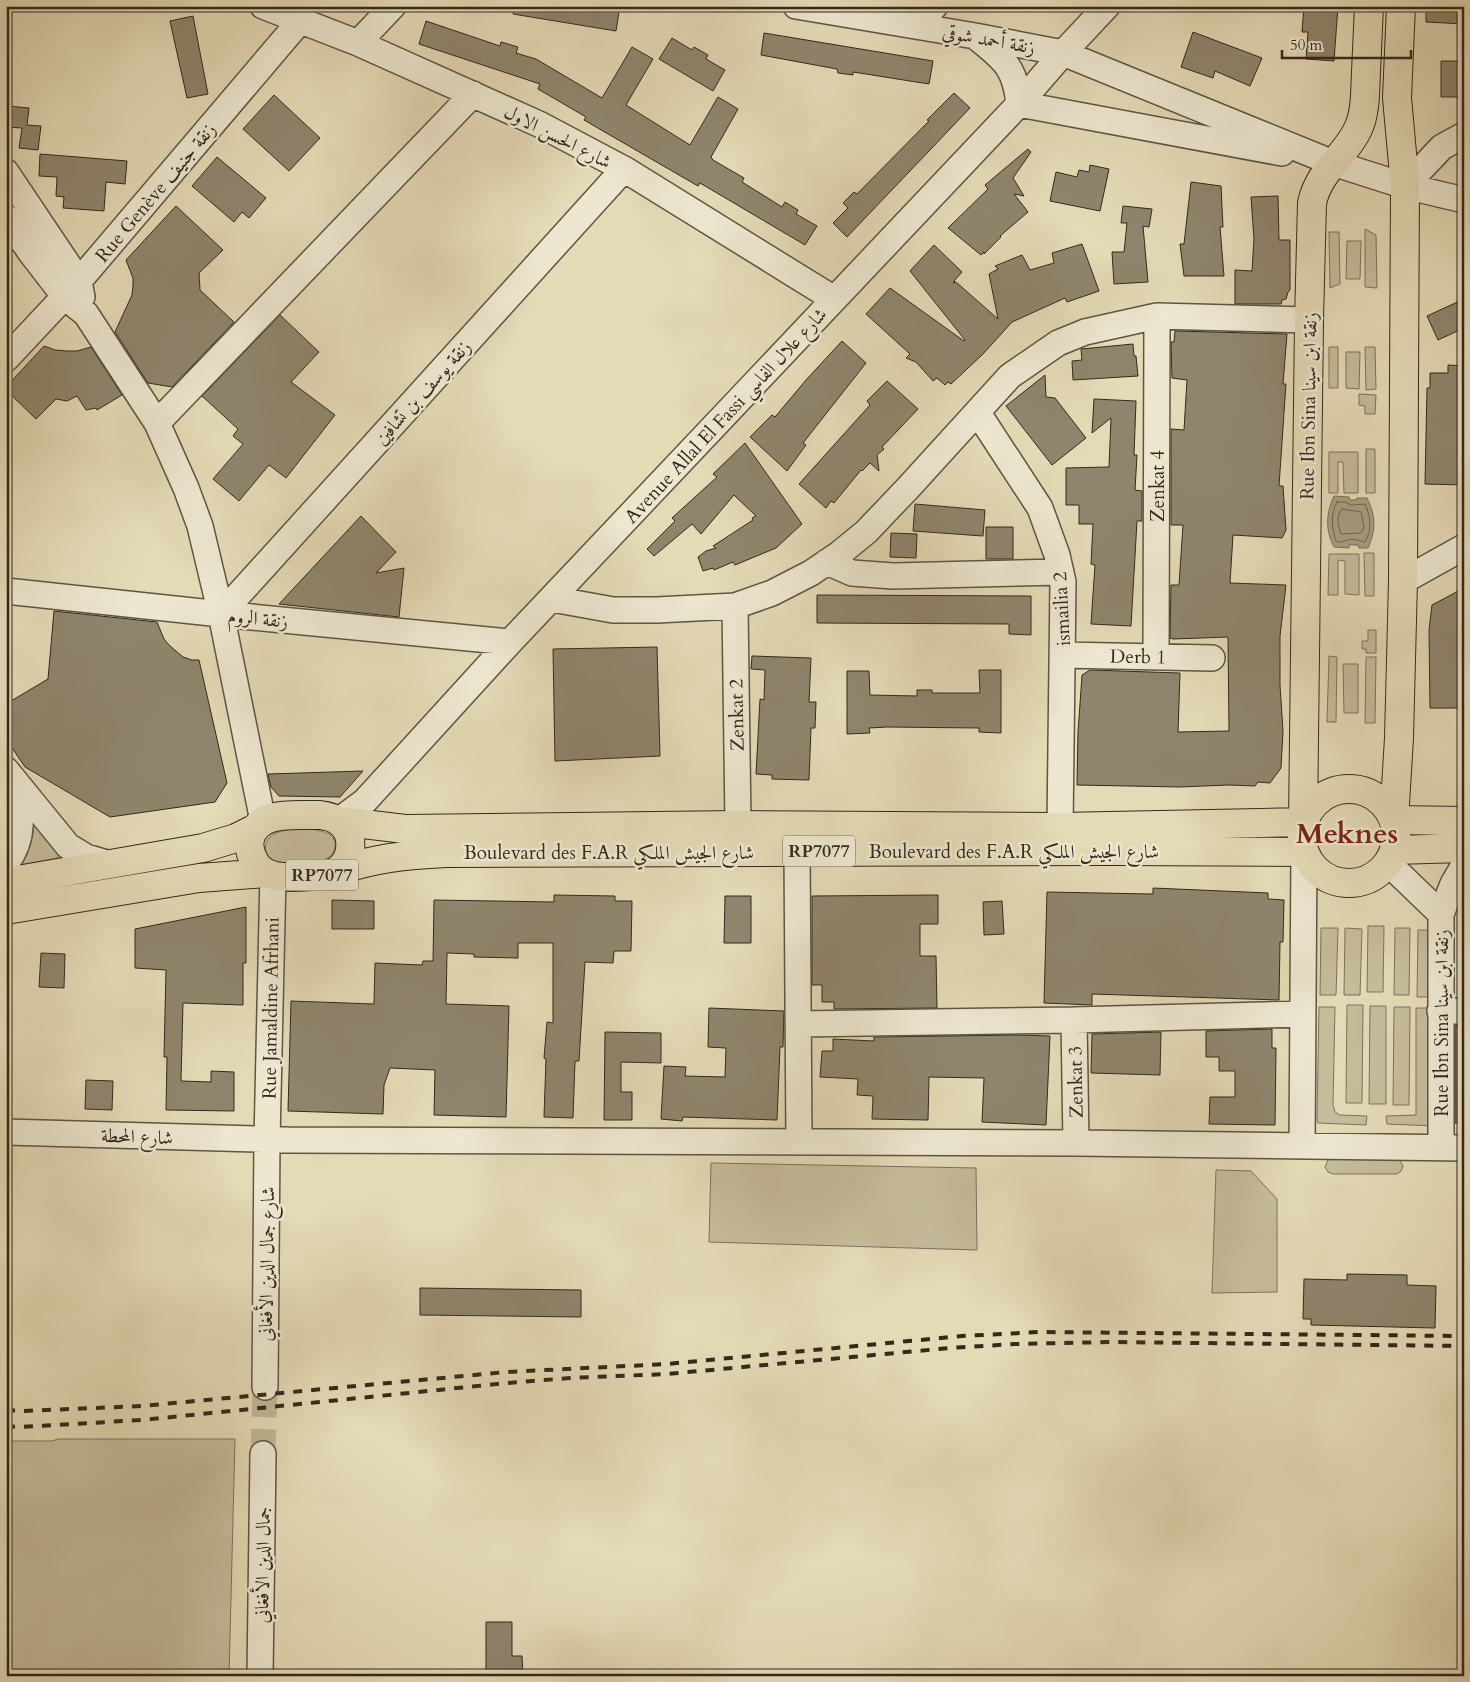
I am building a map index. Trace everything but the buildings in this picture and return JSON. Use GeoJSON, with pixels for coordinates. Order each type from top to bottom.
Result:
{"type":"FeatureCollection","features":[{"type":"Feature","properties":{"kind":"main road","name":"Rue Ibn Sina زنقة ابن سينا"},"geometry":{"type":"LineString","coordinates":[[1303,822],[1312,204],[1319,181],[1355,135],[1362,118],[1365,97],[1369,6]]}},
{"type":"Feature","properties":{"kind":"main road"},"geometry":{"type":"LineString","coordinates":[[1394,820],[1387,807],[1376,797],[1362,790],[1348,788],[1333,791],[1320,798],[1310,808],[1303,822],[1301,842],[1311,865],[1322,876],[1336,882],[1351,883],[1366,880],[1379,873],[1391,856],[1396,830],[1394,820],[1399,738],[1403,581],[1405,186],[1397,98],[1401,6]]}},
{"type":"Feature","properties":{"kind":"main road","name":"Boulevard des F.A.R شارع الجيش الملكي"},"geometry":{"type":"LineString","coordinates":[[6,882],[202,848],[236,838],[269,818],[279,816],[320,815],[338,821],[405,829],[738,825],[1060,826],[1303,822]]}},
{"type":"Feature","properties":{"kind":"main road"},"geometry":{"type":"LineString","coordinates":[[1394,820],[1464,821]]}},
{"type":"Feature","properties":{"kind":"main road","name":"RP7077"},"geometry":{"type":"LineString","coordinates":[[337,871],[350,856],[351,846],[350,836],[346,827],[338,821]]}},
{"type":"Feature","properties":{"kind":"main road","name":"RP7077"},"geometry":{"type":"LineString","coordinates":[[259,825],[250,838],[252,858],[257,866],[270,874]]}},
{"type":"Feature","properties":{"kind":"main road"},"geometry":{"type":"LineString","coordinates":[[1391,856],[1464,848]]}},
{"type":"Feature","properties":{"kind":"main road","name":"Boulevard des F.A.R شارع الجيش الملكي"},"geometry":{"type":"LineString","coordinates":[[6,910],[198,878],[270,874],[327,875],[368,861],[391,857],[446,853],[797,851],[1304,852]]}},
{"type":"Feature","properties":{"kind":"street","name":"شارع الحسن الاول"},"geometry":{"type":"LineString","coordinates":[[263,6],[358,42],[541,125],[624,169],[834,299]]}},
{"type":"Feature","properties":{"kind":"street"},"geometry":{"type":"LineString","coordinates":[[358,42],[393,6]]}},
{"type":"Feature","properties":{"kind":"street","name":"زنقة أحمد شوقي"},"geometry":{"type":"LineString","coordinates":[[796,6],[1063,53],[1333,163]]}},
{"type":"Feature","properties":{"kind":"street"},"geometry":{"type":"LineString","coordinates":[[916,26],[935,6]]}},
{"type":"Feature","properties":{"kind":"street","name":"Avenue Allal El Fassi شارع علال الفاسي"},"geometry":{"type":"LineString","coordinates":[[338,821],[364,801],[510,642],[1019,104],[1107,6]]}},
{"type":"Feature","properties":{"kind":"street","name":"Rue Genève زنقة جنيف"},"geometry":{"type":"LineString","coordinates":[[6,359],[72,289],[300,21]]}},
{"type":"Feature","properties":{"kind":"street"},"geometry":{"type":"LineString","coordinates":[[975,36],[1008,66],[1017,84],[1019,104],[1333,163],[1405,186],[1464,200]]}},
{"type":"Feature","properties":{"kind":"street"},"geometry":{"type":"LineString","coordinates":[[158,422],[473,94]]}},
{"type":"Feature","properties":{"kind":"street"},"geometry":{"type":"LineString","coordinates":[[1405,186],[1442,146],[1464,135]]}},
{"type":"Feature","properties":{"kind":"street","name":"زنقة يوسف بن تشافين"},"geometry":{"type":"LineString","coordinates":[[221,614],[624,169]]}},
{"type":"Feature","properties":{"kind":"street"},"geometry":{"type":"LineString","coordinates":[[6,172],[86,314],[158,422],[186,488],[200,526],[221,614],[259,825]]}},
{"type":"Feature","properties":{"kind":"street"},"geometry":{"type":"LineString","coordinates":[[6,216],[31,253],[72,289]]}},
{"type":"Feature","properties":{"kind":"street"},"geometry":{"type":"LineString","coordinates":[[552,599],[613,610],[657,610],[735,606],[772,593],[811,573],[866,532],[1010,376],[1058,343],[1085,332],[1157,316],[1309,320]]}},
{"type":"Feature","properties":{"kind":"street","name":"Zenkat 4"},"geometry":{"type":"LineString","coordinates":[[1156,656],[1157,316]]}},
{"type":"Feature","properties":{"kind":"street","name":"ismailia 2"},"geometry":{"type":"LineString","coordinates":[[978,412],[1040,508],[1049,531],[1063,582],[1060,826]]}},
{"type":"Feature","properties":{"kind":"street"},"geometry":{"type":"LineString","coordinates":[[1403,581],[1464,547]]}},
{"type":"Feature","properties":{"kind":"street"},"geometry":{"type":"LineString","coordinates":[[827,562],[852,573],[893,576],[1061,572]]}},
{"type":"Feature","properties":{"kind":"street","name":"زنقة الروم"},"geometry":{"type":"LineString","coordinates":[[6,591],[510,642]]}},
{"type":"Feature","properties":{"kind":"street","name":"Zenkat 2"},"geometry":{"type":"LineString","coordinates":[[735,606],[738,825]]}},
{"type":"Feature","properties":{"kind":"street","name":"Derb 1"},"geometry":{"type":"LineString","coordinates":[[1063,655],[1212,658]]}},
{"type":"Feature","properties":{"kind":"street"},"geometry":{"type":"LineString","coordinates":[[10,776],[68,846],[86,858],[110,864]]}},
{"type":"Feature","properties":{"kind":"street"},"geometry":{"type":"LineString","coordinates":[[6,864],[19,839],[21,827],[21,814],[10,776]]}},
{"type":"Feature","properties":{"kind":"street"},"geometry":{"type":"LineString","coordinates":[[797,851],[799,1142]]}},
{"type":"Feature","properties":{"kind":"street"},"geometry":{"type":"LineString","coordinates":[[1302,1146],[1304,852]]}},
{"type":"Feature","properties":{"kind":"street","name":"Rue Ibn Sina زنقة ابن سينا"},"geometry":{"type":"LineString","coordinates":[[1391,856],[1441,914],[1452,1011],[1452,1148]]}},
{"type":"Feature","properties":{"kind":"street"},"geometry":{"type":"LineString","coordinates":[[1441,914],[1453,884],[1464,865]]}},
{"type":"Feature","properties":{"kind":"street","name":"Rue Jamaldine Afrhani"},"geometry":{"type":"LineString","coordinates":[[267,1140],[270,874]]}},
{"type":"Feature","properties":{"kind":"street"},"geometry":{"type":"LineString","coordinates":[[799,1024],[1302,1014]]}},
{"type":"Feature","properties":{"kind":"street","name":"Zenkat 3"},"geometry":{"type":"LineString","coordinates":[[1074,1020],[1076,1144]]}},
{"type":"Feature","properties":{"kind":"street","name":"شارع المحطة"},"geometry":{"type":"LineString","coordinates":[[6,1132],[267,1140],[799,1142],[1452,1148]]}},
{"type":"Feature","properties":{"kind":"street","name":"شارع جمال الدين الأفغاني"},"geometry":{"type":"LineString","coordinates":[[265,1388],[267,1140]]}},
{"type":"Feature","properties":{"kind":"street","name":"جمال الدين الأفغاني"},"geometry":{"type":"LineString","coordinates":[[260,1676],[263,1454]]}},
{"type":"Feature","properties":{"kind":"shaded area"},"geometry":{"type":"Polygon","coordinates":[[[1365,229],[1376,235],[1377,288],[1365,287],[1365,229]]]}},
{"type":"Feature","properties":{"kind":"shaded area"},"geometry":{"type":"Polygon","coordinates":[[[1329,232],[1339,232],[1340,284],[1330,288],[1329,232]]]}},
{"type":"Feature","properties":{"kind":"shaded area"},"geometry":{"type":"Polygon","coordinates":[[[1347,241],[1361,241],[1360,279],[1346,279],[1347,241]]]}},
{"type":"Feature","properties":{"kind":"shaded area"},"geometry":{"type":"Polygon","coordinates":[[[1329,347],[1338,347],[1338,388],[1329,388],[1329,347]]]}},
{"type":"Feature","properties":{"kind":"shaded area"},"geometry":{"type":"Polygon","coordinates":[[[1365,347],[1375,347],[1376,389],[1366,390],[1365,347]]]}},
{"type":"Feature","properties":{"kind":"shaded area"},"geometry":{"type":"Polygon","coordinates":[[[1346,352],[1360,352],[1359,389],[1346,388],[1346,352]]]}},
{"type":"Feature","properties":{"kind":"shaded area"},"geometry":{"type":"Polygon","coordinates":[[[1359,394],[1376,395],[1375,414],[1365,414],[1365,406],[1359,405],[1359,394]]]}},
{"type":"Feature","properties":{"kind":"shaded area"},"geometry":{"type":"Polygon","coordinates":[[[1366,449],[1375,449],[1375,493],[1366,493],[1366,449]]]}},
{"type":"Feature","properties":{"kind":"shaded area"},"geometry":{"type":"Polygon","coordinates":[[[1329,452],[1358,452],[1358,493],[1344,493],[1343,462],[1338,462],[1338,493],[1329,493],[1329,452]]]}},
{"type":"Feature","properties":{"kind":"shaded area"},"geometry":{"type":"Polygon","coordinates":[[[1364,553],[1374,553],[1374,596],[1365,596],[1364,553]]]}},
{"type":"Feature","properties":{"kind":"shaded area"},"geometry":{"type":"Polygon","coordinates":[[[1329,554],[1359,554],[1359,595],[1345,594],[1345,561],[1338,560],[1338,595],[1328,595],[1329,554]]]}},
{"type":"Feature","properties":{"kind":"shaded area"},"geometry":{"type":"Polygon","coordinates":[[[1368,630],[1376,630],[1376,653],[1366,653],[1366,649],[1362,649],[1362,641],[1368,641],[1368,630]]]}},
{"type":"Feature","properties":{"kind":"shaded area"},"geometry":{"type":"Polygon","coordinates":[[[1329,656],[1337,657],[1336,722],[1327,722],[1329,656]]]}},
{"type":"Feature","properties":{"kind":"shaded area"},"geometry":{"type":"Polygon","coordinates":[[[1366,657],[1376,657],[1375,723],[1365,723],[1366,657]]]}},
{"type":"Feature","properties":{"kind":"shaded area"},"geometry":{"type":"Polygon","coordinates":[[[1343,664],[1358,664],[1358,713],[1344,713],[1343,664]]]}},
{"type":"Feature","properties":{"kind":"shaded area"},"geometry":{"type":"Polygon","coordinates":[[[29,818],[58,852],[58,858],[21,865],[19,863],[29,818]]]}},
{"type":"Feature","properties":{"kind":"shaded area"},"geometry":{"type":"Polygon","coordinates":[[[295,829],[322,831],[329,834],[335,843],[334,851],[324,860],[306,864],[287,864],[269,857],[266,846],[269,838],[278,832],[295,829]]]}},
{"type":"Feature","properties":{"kind":"shaded area"},"geometry":{"type":"Polygon","coordinates":[[[1368,926],[1384,926],[1383,992],[1367,992],[1368,926]]]}},
{"type":"Feature","properties":{"kind":"shaded area"},"geometry":{"type":"Polygon","coordinates":[[[1321,928],[1338,928],[1336,995],[1320,995],[1321,928]]]}},
{"type":"Feature","properties":{"kind":"shaded area"},"geometry":{"type":"Polygon","coordinates":[[[1345,928],[1362,929],[1360,995],[1344,995],[1345,928]]]}},
{"type":"Feature","properties":{"kind":"shaded area"},"geometry":{"type":"Polygon","coordinates":[[[1395,928],[1410,928],[1409,995],[1394,995],[1395,928]]]}},
{"type":"Feature","properties":{"kind":"shaded area"},"geometry":{"type":"Polygon","coordinates":[[[1418,930],[1433,930],[1432,997],[1417,997],[1418,930]]]}},
{"type":"Feature","properties":{"kind":"shaded area"},"geometry":{"type":"Polygon","coordinates":[[[1347,1005],[1363,1005],[1362,1103],[1346,1103],[1347,1005]]]}},
{"type":"Feature","properties":{"kind":"shaded area"},"geometry":{"type":"Polygon","coordinates":[[[1370,1006],[1386,1006],[1386,1104],[1369,1104],[1370,1006]]]}},
{"type":"Feature","properties":{"kind":"shaded area"},"geometry":{"type":"Polygon","coordinates":[[[1319,1007],[1335,1007],[1333,1105],[1335,1112],[1340,1115],[1367,1116],[1366,1125],[1318,1123],[1319,1007]]]}},
{"type":"Feature","properties":{"kind":"shaded area"},"geometry":{"type":"Polygon","coordinates":[[[1394,1007],[1410,1007],[1409,1105],[1393,1105],[1394,1007]]]}},
{"type":"Feature","properties":{"kind":"shaded area"},"geometry":{"type":"Polygon","coordinates":[[[1416,1008],[1435,1008],[1435,1126],[1387,1124],[1386,1116],[1416,1115],[1416,1008]]]}},
{"type":"Feature","properties":{"kind":"shaded area"},"geometry":{"type":"Polygon","coordinates":[[[1329,1158],[1399,1159],[1403,1166],[1397,1174],[1333,1174],[1328,1172],[1325,1167],[1329,1158]]]}},
{"type":"Feature","properties":{"kind":"shaded area"},"geometry":{"type":"Polygon","coordinates":[[[711,1163],[976,1168],[977,1250],[709,1242],[711,1163]]]}},
{"type":"Feature","properties":{"kind":"shaded area"},"geometry":{"type":"Polygon","coordinates":[[[1216,1170],[1251,1171],[1277,1199],[1277,1292],[1212,1293],[1216,1170]]]}},
{"type":"Feature","properties":{"kind":"shaded area"},"geometry":{"type":"Polygon","coordinates":[[[59,1439],[235,1439],[229,1676],[6,1676],[6,1441],[51,1441],[59,1439]]]}},
{"type":"Feature","properties":{"kind":"water"},"geometry":{"type":"Polygon","coordinates":[[[1334,496],[1349,497],[1350,500],[1367,498],[1374,523],[1368,548],[1359,548],[1358,545],[1349,545],[1349,548],[1334,547],[1329,534],[1328,515],[1334,496]]]}},
{"type":"Feature","properties":{"kind":"tunnel"},"geometry":{"type":"LineString","coordinates":[[263,1454],[265,1387]]}},
{"type":"Feature","properties":{"kind":"railway"},"geometry":{"type":"LineString","coordinates":[[6,1410],[142,1406],[506,1372],[667,1364],[962,1336],[1040,1332],[1464,1336]]}},
{"type":"Feature","properties":{"kind":"railway"},"geometry":{"type":"LineString","coordinates":[[6,1426],[20,1427],[142,1420],[507,1383],[667,1374],[950,1348],[1015,1344],[1110,1342],[1464,1346]]}},
{"type":"Feature","properties":{"kind":"district","name":"Meknes"},"geometry":{"type":"Point","coordinates":[1347,833]}}]}
